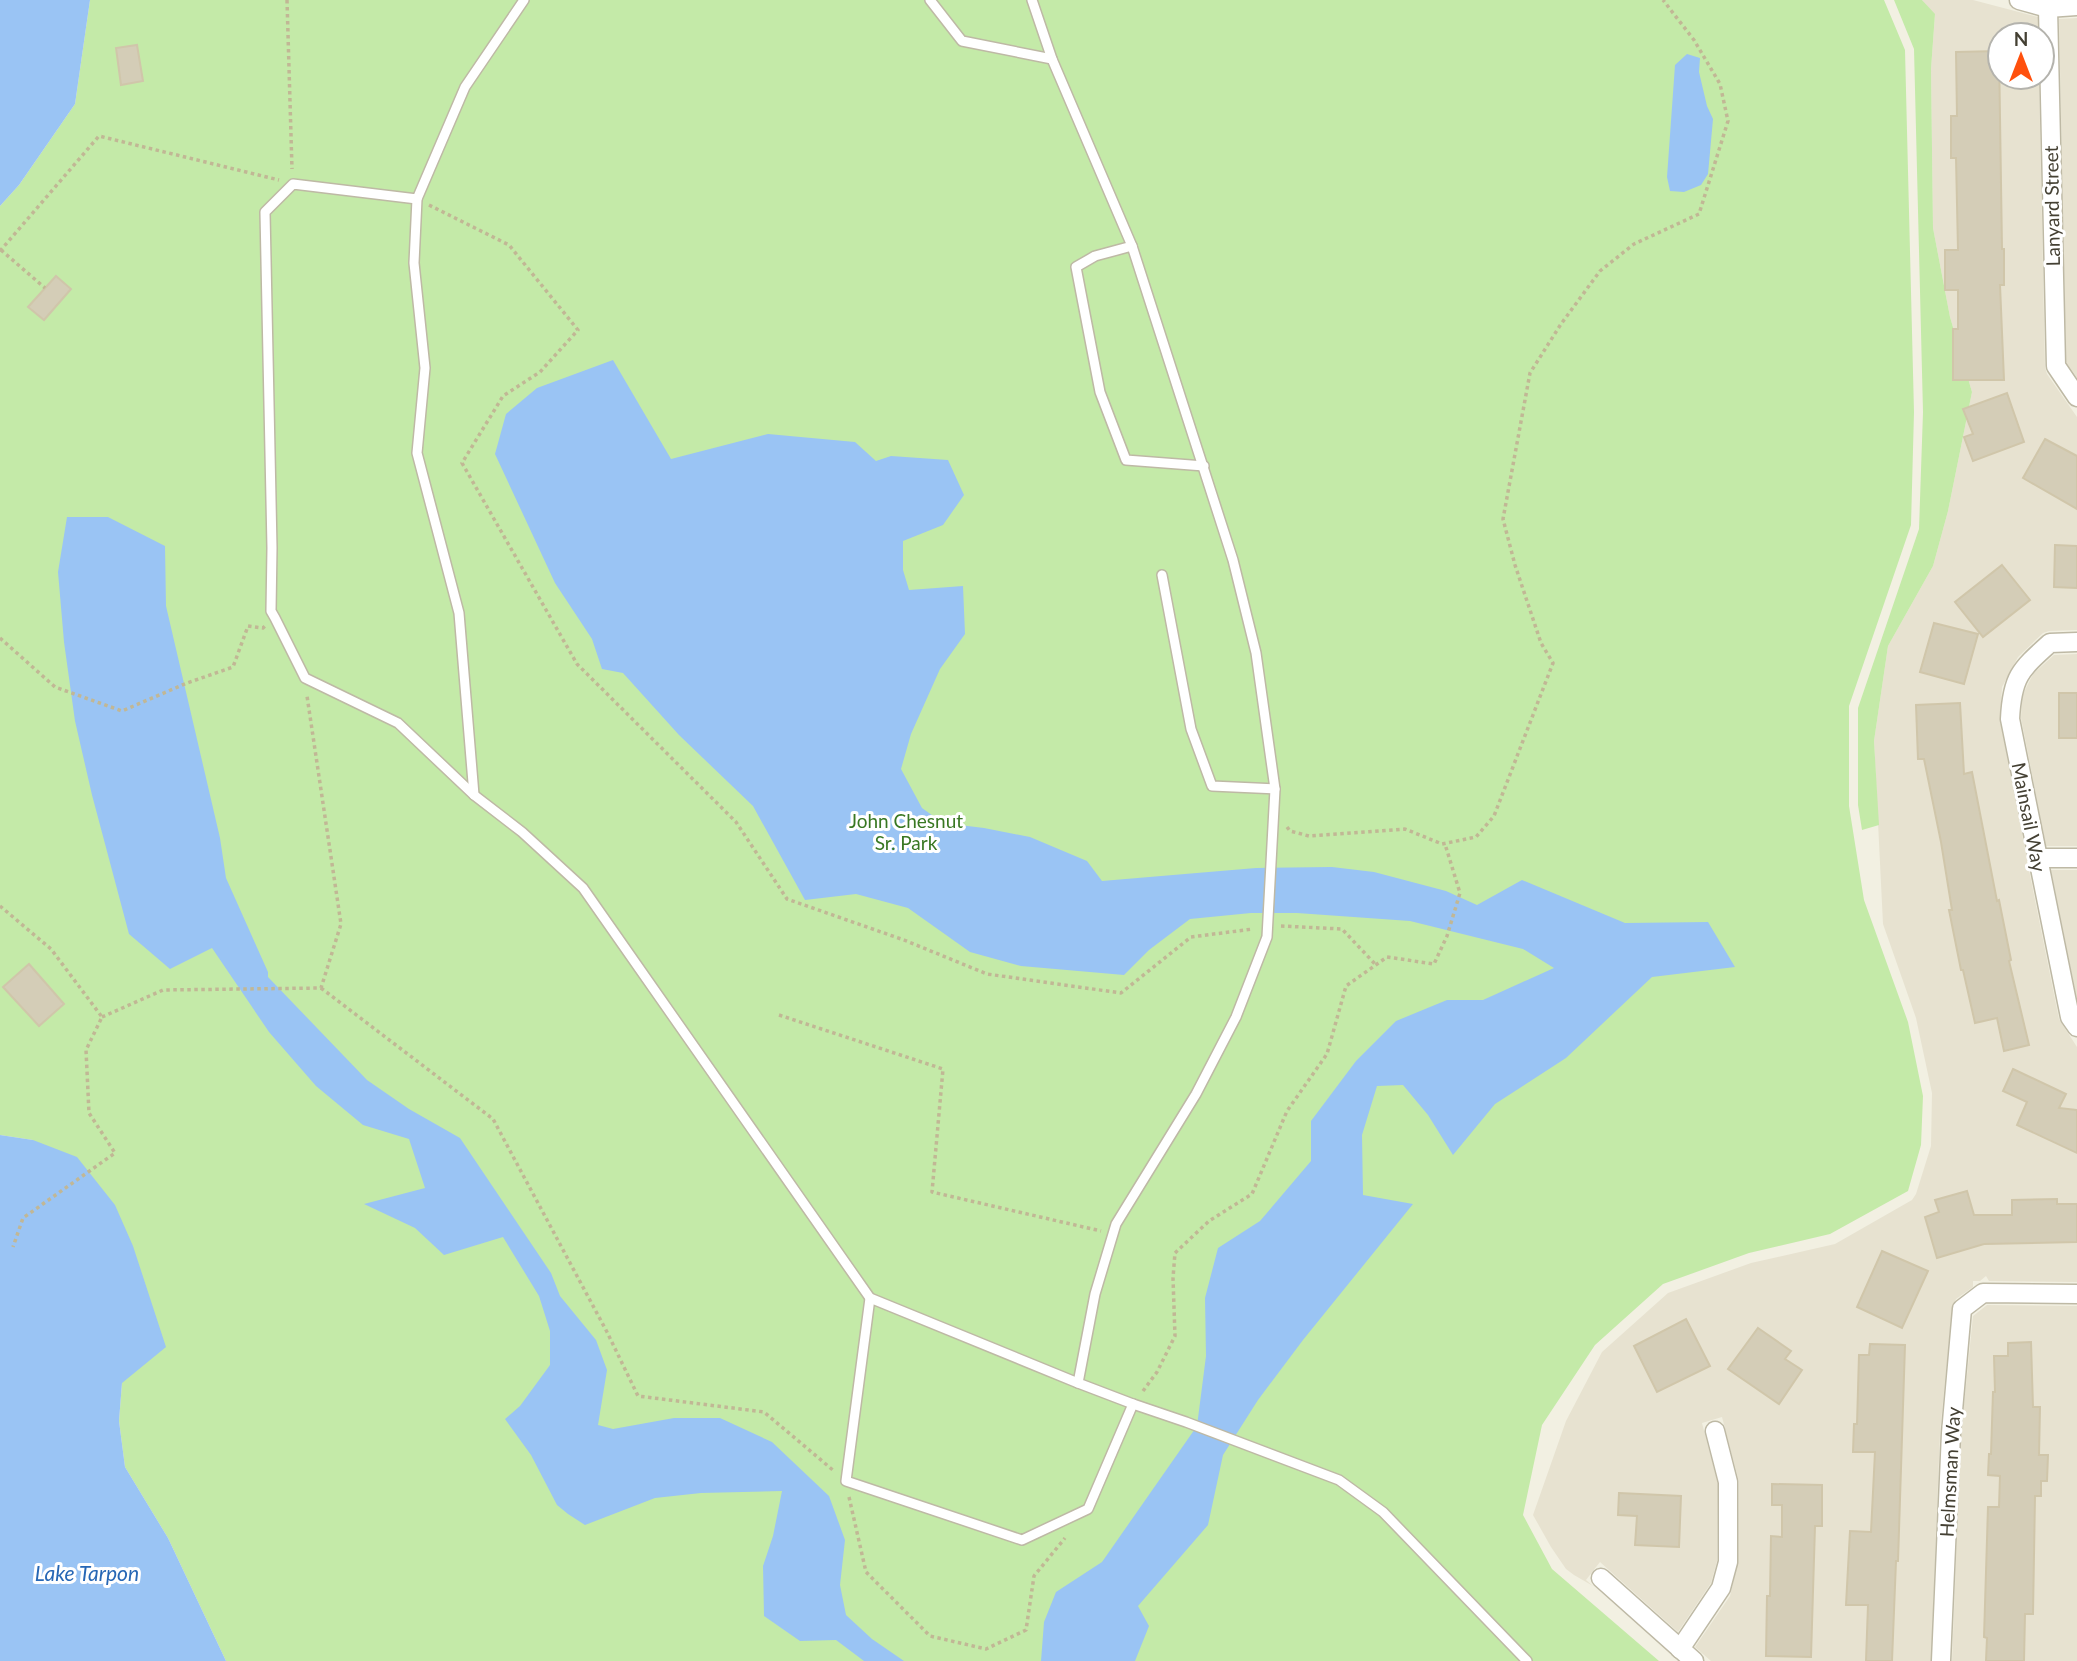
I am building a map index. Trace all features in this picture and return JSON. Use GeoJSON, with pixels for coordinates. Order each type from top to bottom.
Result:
{"type":"FeatureCollection","features":[{"type":"Feature","properties":{"kind":"street"},"geometry":{"type":"LineString","coordinates":[[2019,0],[2048,8],[2077,6]]}},
{"type":"Feature","properties":{"kind":"street","name":"Lanyard Street"},"geometry":{"type":"LineString","coordinates":[[2048,8],[2056,366],[2077,397]]}},
{"type":"Feature","properties":{"kind":"street","name":"Mainsail Way"},"geometry":{"type":"LineString","coordinates":[[2077,642],[2050,643],[2025,666],[2011,693],[2010,719],[2070,1017],[2077,1027]]}},
{"type":"Feature","properties":{"kind":"street"},"geometry":{"type":"LineString","coordinates":[[2038,858],[2077,858]]}},
{"type":"Feature","properties":{"kind":"street","name":"Helmsman Way"},"geometry":{"type":"LineString","coordinates":[[1941,1661],[1951,1433],[1962,1309],[1983,1293],[2077,1294]]}},
{"type":"Feature","properties":{"kind":"street"},"geometry":{"type":"LineString","coordinates":[[1601,1578],[1687,1655],[1721,1588],[1728,1562],[1728,1482],[1715,1431]]}},
{"type":"Feature","properties":{"kind":"lane"},"geometry":{"type":"LineString","coordinates":[[474,795],[459,613],[417,453],[425,368],[414,263],[417,199],[465,87],[524,0]]}},
{"type":"Feature","properties":{"kind":"lane"},"geometry":{"type":"LineString","coordinates":[[930,0],[962,41],[1052,59]]}},
{"type":"Feature","properties":{"kind":"lane"},"geometry":{"type":"LineString","coordinates":[[1032,0],[1052,59],[1132,246],[1233,560],[1256,653],[1275,789],[1267,937],[1236,1017],[1196,1094],[1116,1224],[1094,1294],[1078,1384]]}},
{"type":"Feature","properties":{"kind":"lane"},"geometry":{"type":"LineString","coordinates":[[417,199],[293,184],[265,212],[271,611],[305,678],[398,723],[474,795],[522,832],[583,888],[870,1298],[1078,1384],[1339,1480],[1383,1512],[1527,1661]]}},
{"type":"Feature","properties":{"kind":"lane"},"geometry":{"type":"LineString","coordinates":[[1132,246],[1096,256],[1076,267],[1100,392],[1126,460],[1204,466]]}},
{"type":"Feature","properties":{"kind":"lane"},"geometry":{"type":"LineString","coordinates":[[1162,575],[1191,729],[1212,786],[1275,789]]}},
{"type":"Feature","properties":{"kind":"lane"},"geometry":{"type":"LineString","coordinates":[[870,1298],[846,1481],[1022,1540],[1088,1509],[1133,1404]]}},
{"type":"Feature","properties":{"kind":"path"},"geometry":{"type":"LineString","coordinates":[[45,288],[1,251],[99,136],[293,184],[287,0]]}},
{"type":"Feature","properties":{"kind":"path"},"geometry":{"type":"LineString","coordinates":[[1274,813],[1290,831],[1309,836],[1405,829],[1445,844],[1476,837],[1494,816],[1553,663],[1541,643],[1503,519],[1530,373],[1561,324],[1600,271],[1634,244],[1699,214],[1728,121],[1720,84],[1693,40],[1663,0]]}},
{"type":"Feature","properties":{"kind":"path"},"geometry":{"type":"LineString","coordinates":[[417,199],[509,245],[578,330],[540,372],[503,396],[462,463],[577,664],[736,822],[787,899],[904,940],[987,974],[1121,993],[1191,937],[1268,923],[1342,929],[1376,965]]}},
{"type":"Feature","properties":{"kind":"path"},"geometry":{"type":"LineString","coordinates":[[0,638],[55,687],[122,711],[233,667],[248,626],[263,628],[275,618]]}},
{"type":"Feature","properties":{"kind":"path"},"geometry":{"type":"LineString","coordinates":[[305,678],[341,924],[321,988]]}},
{"type":"Feature","properties":{"kind":"path"},"geometry":{"type":"LineString","coordinates":[[1133,1404],[1157,1372],[1175,1336],[1175,1253],[1209,1221],[1252,1194],[1287,1111],[1327,1054],[1346,986],[1387,957],[1434,964],[1447,936],[1460,893],[1445,844]]}},
{"type":"Feature","properties":{"kind":"path"},"geometry":{"type":"LineString","coordinates":[[0,906],[51,949],[102,1017]]}},
{"type":"Feature","properties":{"kind":"path"},"geometry":{"type":"LineString","coordinates":[[13,1247],[23,1218],[115,1153],[89,1113],[86,1050],[102,1017],[163,990],[321,988],[493,1119],[607,1332],[638,1396],[764,1412],[846,1481],[866,1572],[930,1636],[986,1649],[1026,1630],[1034,1576],[1065,1538]]}},
{"type":"Feature","properties":{"kind":"path"},"geometry":{"type":"LineString","coordinates":[[779,1015],[943,1069],[932,1192],[1113,1234]]}},
{"type":"Feature","properties":{"kind":"shaded area"},"geometry":{"type":"Polygon","coordinates":[[[1922,0],[1973,0],[2038,17],[2038,21],[1986,21],[1986,91],[2039,91],[2045,367],[2077,417],[2077,630],[2043,633],[2018,657],[2002,687],[2000,721],[2027,870],[2059,1019],[2077,1047],[2077,1282],[1989,1281],[1986,1276],[1980,1281],[1973,1281],[1973,1287],[1956,1299],[1952,1308],[1940,1433],[1931,1661],[1711,1661],[1695,1647],[1730,1596],[1738,1562],[1739,1482],[1722,1417],[1702,1423],[1718,1484],[1717,1561],[1711,1583],[1678,1632],[1600,1562],[1586,1580],[1593,1586],[1566,1569],[1533,1515],[1566,1421],[1602,1352],[1668,1293],[1751,1263],[1835,1244],[1912,1200],[1931,1146],[1932,1093],[1916,1018],[1883,924],[1874,741],[1888,646],[1933,566],[1948,511],[1972,392],[1950,317],[1933,228],[1931,69],[1935,15],[1922,0]]]}},
{"type":"Feature","properties":{"kind":"shaded area"},"geometry":{"type":"Polygon","coordinates":[[[2077,18],[2077,378],[2066,362],[2059,19],[2077,18]]]}},
{"type":"Feature","properties":{"kind":"shaded area"},"geometry":{"type":"Polygon","coordinates":[[[2077,654],[2077,846],[2046,846],[2021,718],[2022,696],[2033,674],[2054,655],[2077,654]]]}},
{"type":"Feature","properties":{"kind":"shaded area"},"geometry":{"type":"Polygon","coordinates":[[[2051,870],[2077,870],[2077,999],[2051,870]]]}},
{"type":"Feature","properties":{"kind":"shaded area"},"geometry":{"type":"Polygon","coordinates":[[[1987,1305],[2077,1306],[2077,1661],[1952,1661],[1961,1434],[1973,1316],[1987,1305]]]}},
{"type":"Feature","properties":{"kind":"green space","name":"John Chesnut Sr. Park"},"geometry":{"type":"Polygon","coordinates":[[[90,0],[1884,0],[1905,50],[1914,412],[1911,525],[1849,706],[1849,806],[1864,900],[1908,1022],[1923,1096],[1921,1145],[1908,1191],[1830,1234],[1749,1253],[1663,1284],[1595,1345],[1542,1425],[1523,1515],[1552,1569],[1659,1661],[226,1661],[168,1538],[125,1467],[119,1421],[122,1383],[33,1140],[0,1135],[0,206],[19,185],[75,104],[90,0]]]}},
{"type":"Feature","properties":{"kind":"green space"},"geometry":{"type":"Polygon","coordinates":[[[1894,0],[1922,0],[1935,14],[1931,69],[1933,228],[1950,317],[1972,392],[1948,511],[1933,566],[1888,646],[1874,741],[1879,825],[1862,830],[1858,805],[1858,708],[1919,529],[1923,412],[1914,49],[1894,0]]]}},
{"type":"Feature","properties":{"kind":"water"},"geometry":{"type":"Polygon","coordinates":[[[0,0],[90,0],[75,104],[19,185],[0,206],[0,0]]]}},
{"type":"Feature","properties":{"kind":"water"},"geometry":{"type":"Polygon","coordinates":[[[1687,54],[1700,58],[1699,72],[1713,119],[1708,174],[1701,185],[1684,192],[1670,191],[1667,177],[1675,65],[1687,54]]]}},
{"type":"Feature","properties":{"kind":"water"},"geometry":{"type":"Polygon","coordinates":[[[613,360],[671,459],[768,434],[855,442],[876,461],[891,456],[948,460],[964,495],[943,525],[903,541],[903,570],[909,590],[963,586],[965,634],[940,669],[911,734],[901,769],[922,808],[943,823],[1030,837],[1087,861],[1102,881],[1256,868],[1332,867],[1374,872],[1446,891],[1477,905],[1522,880],[1625,923],[1708,922],[1735,967],[1652,977],[1566,1058],[1495,1104],[1453,1155],[1428,1115],[1403,1085],[1377,1086],[1362,1135],[1363,1195],[1413,1204],[1303,1340],[1258,1400],[1223,1455],[1208,1525],[1138,1606],[1149,1626],[1135,1661],[1041,1661],[1044,1622],[1056,1592],[1102,1562],[1197,1426],[1206,1356],[1205,1298],[1218,1248],[1260,1221],[1311,1161],[1311,1121],[1356,1061],[1396,1021],[1447,1000],[1483,1000],[1554,968],[1523,949],[1410,921],[1297,913],[1251,913],[1190,919],[1149,950],[1124,975],[1021,966],[970,952],[908,908],[856,894],[805,900],[753,806],[679,735],[623,673],[602,669],[592,639],[555,583],[495,454],[506,414],[537,388],[613,360]]]}},
{"type":"Feature","properties":{"kind":"water"},"geometry":{"type":"Polygon","coordinates":[[[67,517],[108,517],[165,546],[166,606],[220,838],[226,878],[268,977],[367,1080],[409,1109],[460,1138],[551,1273],[560,1296],[596,1340],[607,1370],[598,1425],[613,1429],[674,1418],[720,1418],[772,1442],[829,1496],[845,1540],[840,1585],[846,1615],[872,1639],[904,1661],[864,1661],[836,1640],[800,1641],[764,1616],[763,1566],[773,1536],[782,1491],[701,1493],[655,1498],[585,1525],[557,1505],[531,1455],[505,1419],[520,1406],[550,1365],[550,1331],[539,1296],[503,1237],[444,1255],[415,1228],[364,1204],[425,1188],[409,1139],[363,1125],[316,1086],[269,1032],[212,948],[170,969],[129,934],[75,721],[58,572],[67,517]]]}},
{"type":"Feature","properties":{"kind":"water","name":"Lake Tarpon"},"geometry":{"type":"Polygon","coordinates":[[[0,1135],[33,1140],[77,1157],[115,1205],[133,1246],[166,1347],[122,1383],[119,1421],[125,1467],[168,1538],[226,1661],[0,1661],[0,1135]]]}},
{"type":"Feature","properties":{"kind":"building"},"geometry":{"type":"Polygon","coordinates":[[[137,45],[143,81],[121,85],[116,48],[137,45]]]}},
{"type":"Feature","properties":{"kind":"building"},"geometry":{"type":"Polygon","coordinates":[[[1986,51],[1986,91],[2000,91],[2004,249],[2004,285],[2000,285],[2004,380],[1953,380],[1953,329],[1958,329],[1958,290],[1945,290],[1945,250],[1958,250],[1956,158],[1951,158],[1951,116],[1957,116],[1956,52],[1986,51]]]}},
{"type":"Feature","properties":{"kind":"building"},"geometry":{"type":"Polygon","coordinates":[[[56,276],[71,289],[44,320],[28,307],[56,276]]]}},
{"type":"Feature","properties":{"kind":"building"},"geometry":{"type":"Polygon","coordinates":[[[2007,393],[2024,442],[1973,461],[1964,437],[1973,434],[1963,409],[2007,393]]]}},
{"type":"Feature","properties":{"kind":"building"},"geometry":{"type":"Polygon","coordinates":[[[2045,439],[2077,456],[2077,509],[2023,478],[2045,439]]]}},
{"type":"Feature","properties":{"kind":"building"},"geometry":{"type":"Polygon","coordinates":[[[2055,545],[2077,546],[2077,588],[2054,587],[2055,545]]]}},
{"type":"Feature","properties":{"kind":"building"},"geometry":{"type":"Polygon","coordinates":[[[2002,565],[2030,600],[1983,637],[1955,602],[2002,565]]]}},
{"type":"Feature","properties":{"kind":"building"},"geometry":{"type":"Polygon","coordinates":[[[1934,623],[1978,634],[1964,684],[1920,672],[1934,623]]]}},
{"type":"Feature","properties":{"kind":"building"},"geometry":{"type":"Polygon","coordinates":[[[2059,693],[2077,693],[2077,738],[2059,738],[2059,693]]]}},
{"type":"Feature","properties":{"kind":"building"},"geometry":{"type":"Polygon","coordinates":[[[1960,703],[1964,774],[1972,772],[2011,960],[2009,961],[2029,1045],[2004,1051],[1997,1018],[1975,1023],[1949,910],[1952,910],[1941,842],[1924,759],[1918,759],[1916,705],[1960,703]]]}},
{"type":"Feature","properties":{"kind":"building"},"geometry":{"type":"Polygon","coordinates":[[[29,964],[64,1004],[39,1026],[3,987],[29,964]]]}},
{"type":"Feature","properties":{"kind":"building"},"geometry":{"type":"Polygon","coordinates":[[[2013,1069],[2066,1094],[2059,1108],[2077,1110],[2077,1153],[2017,1125],[2027,1102],[2003,1091],[2013,1069]]]}},
{"type":"Feature","properties":{"kind":"building"},"geometry":{"type":"Polygon","coordinates":[[[1967,1191],[1974,1215],[2012,1215],[2012,1200],[2057,1199],[2057,1204],[2077,1204],[2077,1242],[1984,1244],[1937,1258],[1925,1217],[1939,1212],[1935,1200],[1967,1191]]]}},
{"type":"Feature","properties":{"kind":"building"},"geometry":{"type":"Polygon","coordinates":[[[1882,1251],[1928,1271],[1902,1328],[1857,1307],[1882,1251]]]}},
{"type":"Feature","properties":{"kind":"building"},"geometry":{"type":"Polygon","coordinates":[[[1686,1319],[1710,1366],[1657,1392],[1634,1346],[1686,1319]]]}},
{"type":"Feature","properties":{"kind":"building"},"geometry":{"type":"Polygon","coordinates":[[[1758,1328],[1791,1351],[1785,1359],[1802,1370],[1779,1404],[1728,1369],[1758,1328]]]}},
{"type":"Feature","properties":{"kind":"building"},"geometry":{"type":"Polygon","coordinates":[[[2031,1342],[2033,1407],[2040,1407],[2039,1455],[2048,1455],[2047,1481],[2041,1481],[2041,1496],[2035,1496],[2033,1614],[2025,1614],[2024,1661],[1986,1661],[1987,1638],[1984,1637],[1988,1507],[1999,1507],[2000,1476],[1988,1475],[1995,1392],[1994,1356],[2008,1356],[2008,1343],[2031,1342]]]}},
{"type":"Feature","properties":{"kind":"building"},"geometry":{"type":"Polygon","coordinates":[[[1870,1344],[1905,1345],[1892,1661],[1866,1661],[1868,1605],[1846,1605],[1850,1531],[1871,1532],[1875,1452],[1853,1452],[1854,1424],[1857,1424],[1859,1355],[1869,1355],[1870,1344]]]}},
{"type":"Feature","properties":{"kind":"building"},"geometry":{"type":"Polygon","coordinates":[[[1772,1484],[1822,1485],[1822,1526],[1815,1526],[1811,1657],[1766,1656],[1771,1536],[1782,1537],[1782,1505],[1772,1505],[1772,1484]]]}},
{"type":"Feature","properties":{"kind":"building"},"geometry":{"type":"Polygon","coordinates":[[[1619,1493],[1681,1496],[1679,1547],[1635,1545],[1637,1516],[1618,1515],[1619,1493]]]}}]}
